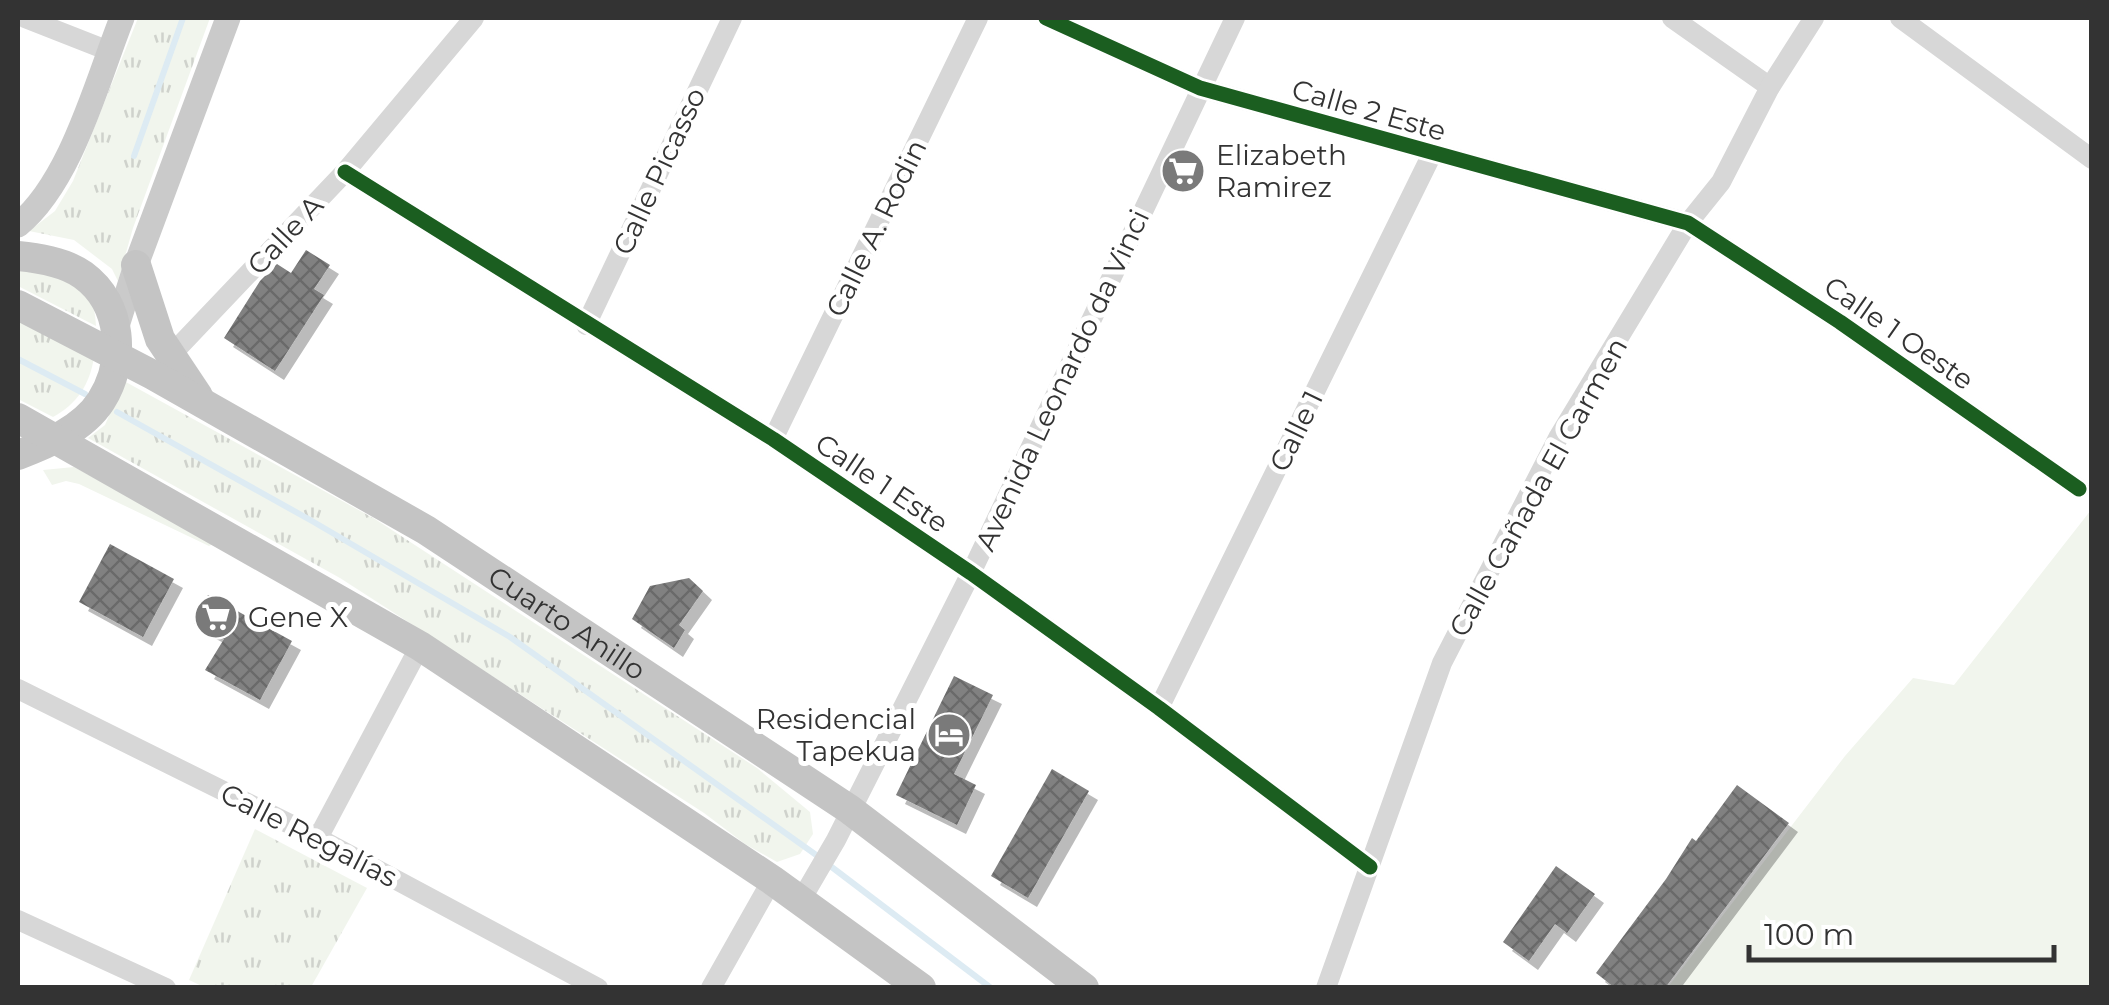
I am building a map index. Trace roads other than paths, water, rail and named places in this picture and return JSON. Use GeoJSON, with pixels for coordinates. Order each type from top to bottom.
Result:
{"type":"FeatureCollection","features":[{"type":"Feature","properties":{"kind":"highway"},"geometry":{"type":"LineString","coordinates":[[18,256],[60,263],[82,274],[108,304],[116,342],[111,379],[100,402],[86,418],[56,438],[18,454]]}},
{"type":"Feature","properties":{"kind":"highway"},"geometry":{"type":"LineString","coordinates":[[136,265],[144,297],[170,356],[207,406]]}},
{"type":"Feature","properties":{"kind":"highway","name":"Cuarto Anillo"},"geometry":{"type":"LineString","coordinates":[[18,306],[116,342],[207,406],[426,530],[849,809],[1073,982]]}},
{"type":"Feature","properties":{"kind":"highway"},"geometry":{"type":"LineString","coordinates":[[18,418],[420,646],[772,880],[809,888],[920,988]]}},
{"type":"Feature","properties":{"kind":"main road"},"geometry":{"type":"LineString","coordinates":[[18,225],[35,212],[66,160],[122,18]]}},
{"type":"Feature","properties":{"kind":"main road"},"geometry":{"type":"LineString","coordinates":[[116,342],[136,265],[228,18]]}},
{"type":"Feature","properties":{"kind":"street"},"geometry":{"type":"LineString","coordinates":[[25,18],[109,51]]}},
{"type":"Feature","properties":{"kind":"street","name":"Calle A"},"geometry":{"type":"LineString","coordinates":[[170,356],[345,172],[474,18]]}},
{"type":"Feature","properties":{"kind":"street","name":"Calle Picasso"},"geometry":{"type":"LineString","coordinates":[[586,325],[732,18]]}},
{"type":"Feature","properties":{"kind":"street","name":"Calle A. Rodin"},"geometry":{"type":"LineString","coordinates":[[773,439],[978,18]]}},
{"type":"Feature","properties":{"kind":"street","name":"Calle 2 Este"},"geometry":{"type":"LineString","coordinates":[[1046,18],[1200,88],[1688,223]]}},
{"type":"Feature","properties":{"kind":"street","name":"Avenida Leonardo da Vinci"},"geometry":{"type":"LineString","coordinates":[[809,888],[971,574],[1235,18]]}},
{"type":"Feature","properties":{"kind":"street"},"geometry":{"type":"LineString","coordinates":[[1672,18],[1770,88]]}},
{"type":"Feature","properties":{"kind":"street","name":"Calle Cañada El Carmen"},"geometry":{"type":"LineString","coordinates":[[1326,988],[1442,663],[1558,438],[1688,223],[1720,182],[1770,88],[1814,18]]}},
{"type":"Feature","properties":{"kind":"street"},"geometry":{"type":"LineString","coordinates":[[1900,18],[2092,158]]}},
{"type":"Feature","properties":{"kind":"street","name":"Calle 1"},"geometry":{"type":"LineString","coordinates":[[1160,708],[1432,154]]}},
{"type":"Feature","properties":{"kind":"street","name":"Calle 1 Este"},"geometry":{"type":"LineString","coordinates":[[345,172],[773,439],[1160,708],[1370,868]]}},
{"type":"Feature","properties":{"kind":"street","name":"Calle 1 Oeste"},"geometry":{"type":"LineString","coordinates":[[1688,223],[1840,322],[2080,489]]}},
{"type":"Feature","properties":{"kind":"street"},"geometry":{"type":"LineString","coordinates":[[318,838],[420,646]]}},
{"type":"Feature","properties":{"kind":"street","name":"Calle Regalías"},"geometry":{"type":"LineString","coordinates":[[18,689],[318,838],[598,988]]}},
{"type":"Feature","properties":{"kind":"street"},"geometry":{"type":"LineString","coordinates":[[711,988],[772,880]]}},
{"type":"Feature","properties":{"kind":"street"},"geometry":{"type":"LineString","coordinates":[[18,920],[166,988]]}},
{"type":"Feature","properties":{"kind":"waterway"},"geometry":{"type":"LineString","coordinates":[[134,156],[183,18]]}},
{"type":"Feature","properties":{"kind":"waterway"},"geometry":{"type":"LineString","coordinates":[[18,359],[85,394]]}},
{"type":"Feature","properties":{"kind":"waterway"},"geometry":{"type":"LineString","coordinates":[[117,412],[510,637],[819,857]]}},
{"type":"Feature","properties":{"kind":"waterway"},"geometry":{"type":"LineString","coordinates":[[829,865],[991,988]]}},
{"type":"Feature","properties":{"kind":"place","name":"Elizabeth Ramirez"},"geometry":{"type":"Point","coordinates":[1183,171]}},
{"type":"Feature","properties":{"kind":"place","name":"Gene X"},"geometry":{"type":"Point","coordinates":[216,617]}},
{"type":"Feature","properties":{"kind":"place","name":"Residencial Tapekua"},"geometry":{"type":"Point","coordinates":[949,735]}}]}
